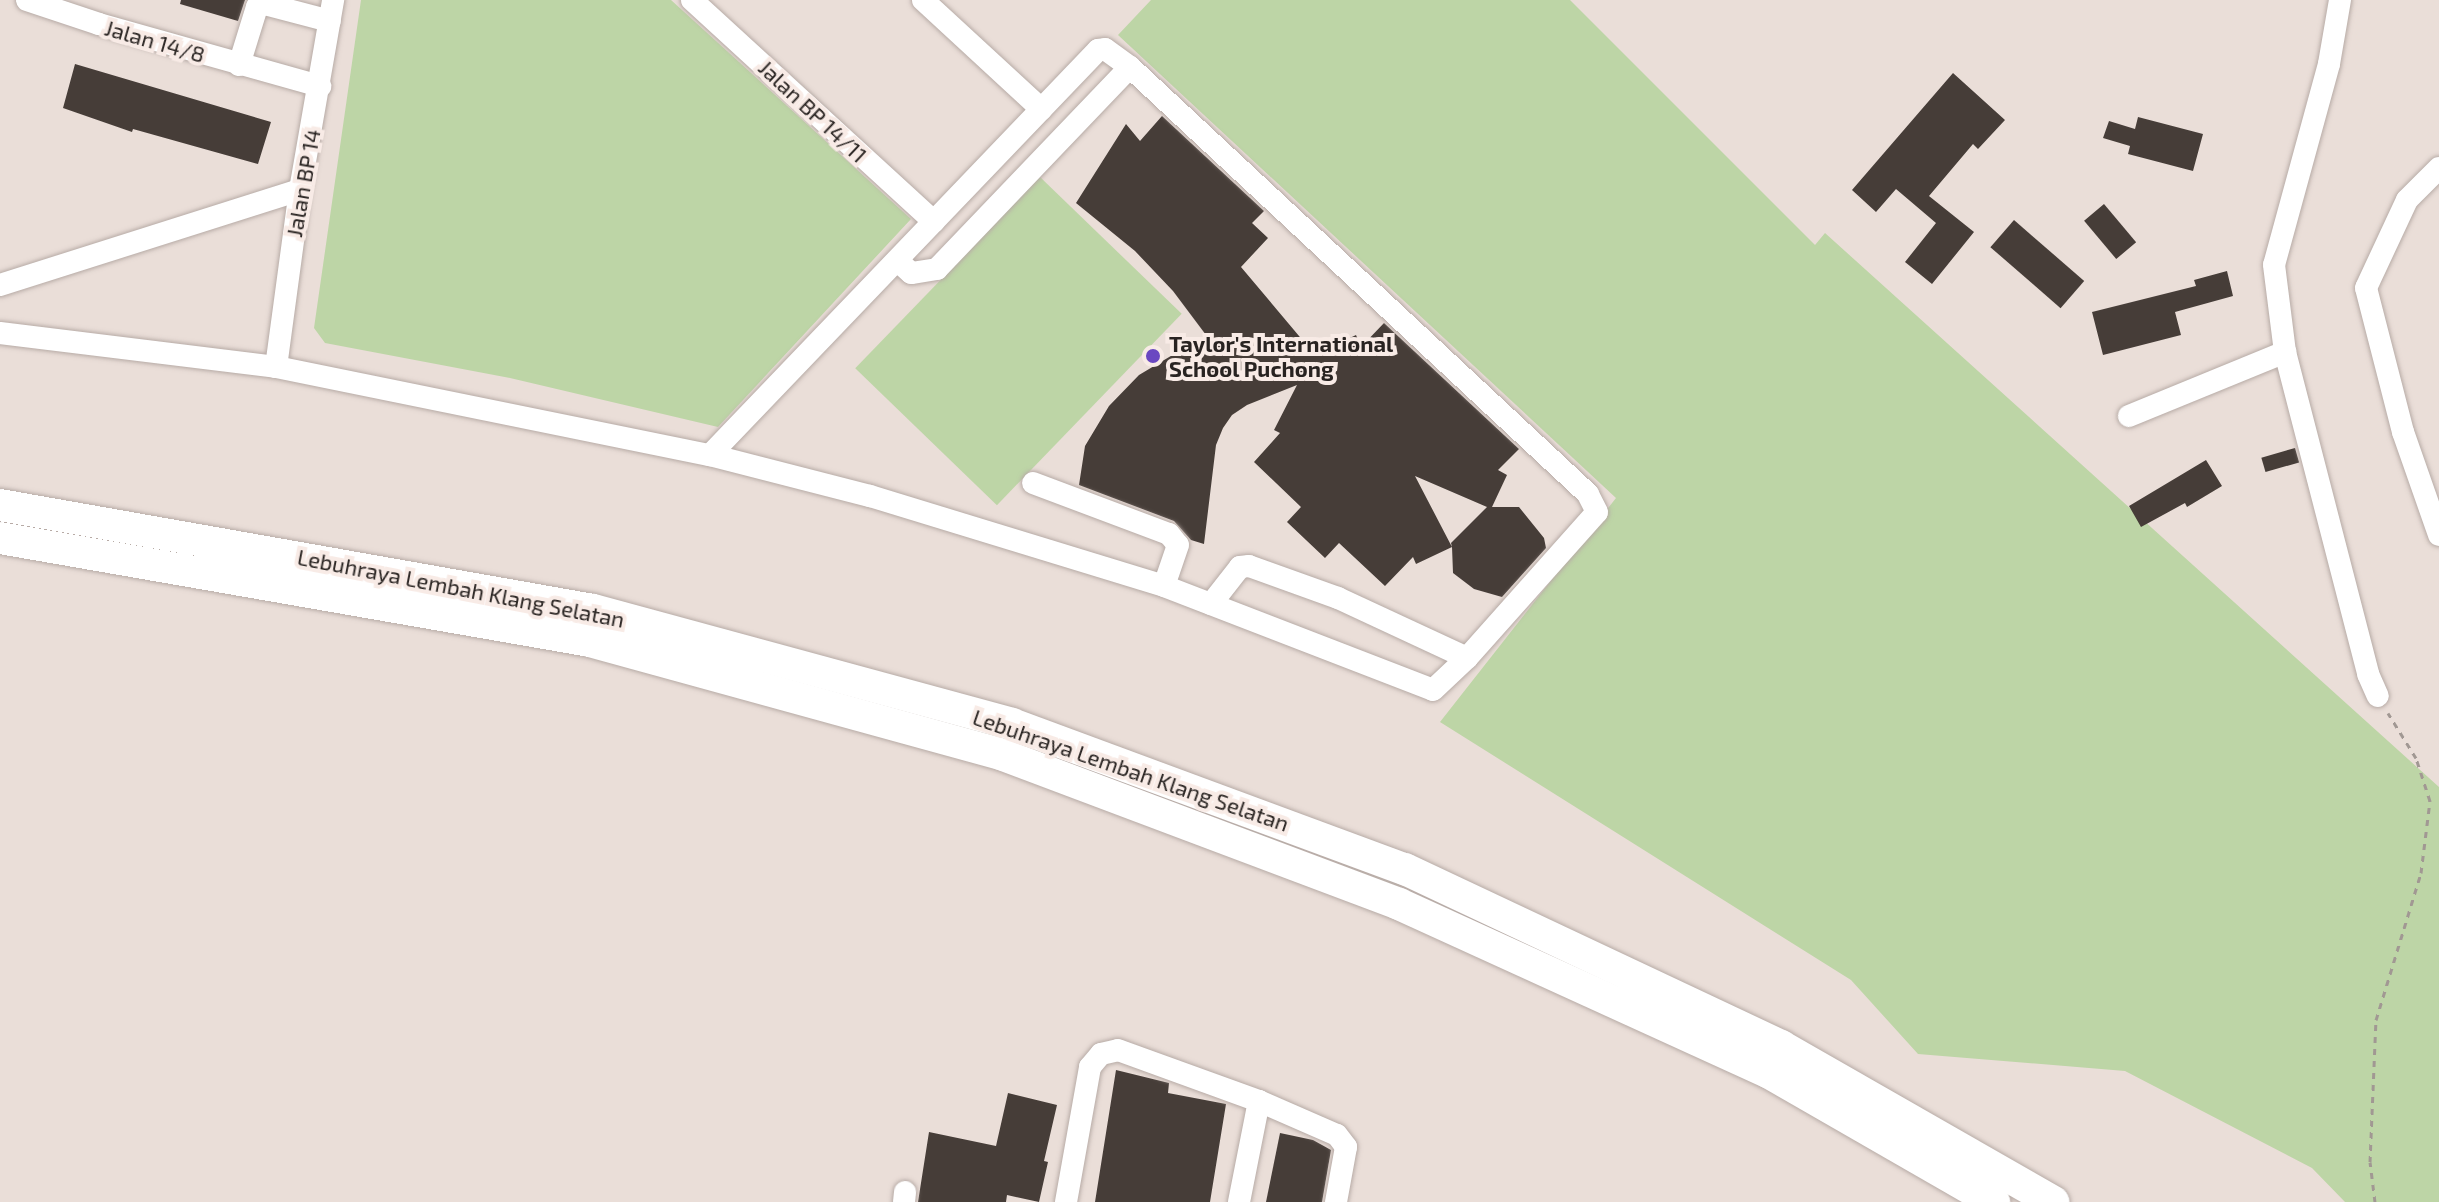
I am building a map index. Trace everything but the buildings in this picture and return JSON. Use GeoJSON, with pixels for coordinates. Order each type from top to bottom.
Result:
{"type":"FeatureCollection","features":[{"type":"Feature","properties":{"kind":"highway","name":"Lebuhraya Lembah Klang Selatan"},"geometry":{"type":"LineString","coordinates":[[0,505],[593,610],[1012,724],[1405,869],[1781,1046],[2053,1202]]}},
{"type":"Feature","properties":{"kind":"highway","name":"Lebuhraya Lembah Klang Selatan"},"geometry":{"type":"LineString","coordinates":[[0,538],[590,641],[1003,755],[1428,917],[1768,1072],[1994,1202]]}},
{"type":"Feature","properties":{"kind":"street","name":"Jalan 14/8"},"geometry":{"type":"LineString","coordinates":[[27,0],[239,65],[320,86]]}},
{"type":"Feature","properties":{"kind":"street","name":"Jalan BP 14/11"},"geometry":{"type":"LineString","coordinates":[[692,0],[934,222]]}},
{"type":"Feature","properties":{"kind":"street"},"geometry":{"type":"LineString","coordinates":[[923,0],[1041,109]]}},
{"type":"Feature","properties":{"kind":"street"},"geometry":{"type":"LineString","coordinates":[[2340,0],[2329,64],[2274,265],[2285,352],[2368,674],[2378,696]]}},
{"type":"Feature","properties":{"kind":"street"},"geometry":{"type":"LineString","coordinates":[[239,65],[257,7],[331,10]]}},
{"type":"Feature","properties":{"kind":"street","name":"Jalan BP 14"},"geometry":{"type":"LineString","coordinates":[[276,367],[300,190],[331,10]]}},
{"type":"Feature","properties":{"kind":"street"},"geometry":{"type":"LineString","coordinates":[[0,333],[276,367],[710,455],[870,496],[1164,586],[1433,690],[1467,658],[1597,512],[1595,503],[1130,67],[1105,49],[1098,50],[899,262],[710,455]]}},
{"type":"Feature","properties":{"kind":"street"},"geometry":{"type":"LineString","coordinates":[[899,262],[911,273],[937,269],[1130,67]]}},
{"type":"Feature","properties":{"kind":"street"},"geometry":{"type":"LineString","coordinates":[[2439,168],[2407,200],[2366,288],[2403,432],[2439,535]]}},
{"type":"Feature","properties":{"kind":"street"},"geometry":{"type":"LineString","coordinates":[[0,285],[300,190]]}},
{"type":"Feature","properties":{"kind":"street"},"geometry":{"type":"LineString","coordinates":[[2129,416],[2285,352]]}},
{"type":"Feature","properties":{"kind":"street"},"geometry":{"type":"LineString","coordinates":[[1033,483],[1169,534],[1178,545],[1164,586]]}},
{"type":"Feature","properties":{"kind":"street"},"geometry":{"type":"LineString","coordinates":[[1211,604],[1240,567],[1249,566],[1338,598],[1467,658]]}},
{"type":"Feature","properties":{"kind":"street"},"geometry":{"type":"LineString","coordinates":[[1066,1202],[1090,1067],[1095,1059],[1109,1050],[1118,1050],[1259,1101],[1342,1140],[1346,1147],[1336,1202]]}},
{"type":"Feature","properties":{"kind":"street"},"geometry":{"type":"LineString","coordinates":[[1239,1202],[1259,1101]]}},
{"type":"Feature","properties":{"kind":"path"},"geometry":{"type":"LineString","coordinates":[[2375,1202],[2370,1162],[2376,1020],[2421,873],[2430,801],[2416,758],[2378,696]]}},
{"type":"Feature","properties":{"kind":"green space"},"geometry":{"type":"Polygon","coordinates":[[[361,0],[671,0],[911,219],[718,427],[510,378],[325,343],[314,328],[361,0]]]}},
{"type":"Feature","properties":{"kind":"green space"},"geometry":{"type":"Polygon","coordinates":[[[1151,0],[1570,0],[1815,245],[1825,233],[2439,787],[2439,1202],[2345,1202],[2312,1168],[2125,1071],[1918,1054],[1851,980],[1440,722],[1616,498],[1118,35],[1151,0]]]}},
{"type":"Feature","properties":{"kind":"green space"},"geometry":{"type":"Polygon","coordinates":[[[1040,177],[1182,314],[997,505],[855,368],[1040,177]]]}},
{"type":"Feature","properties":{"kind":"place","name":"Taylor's International School Puchong"},"geometry":{"type":"Point","coordinates":[1153,356]}}]}
